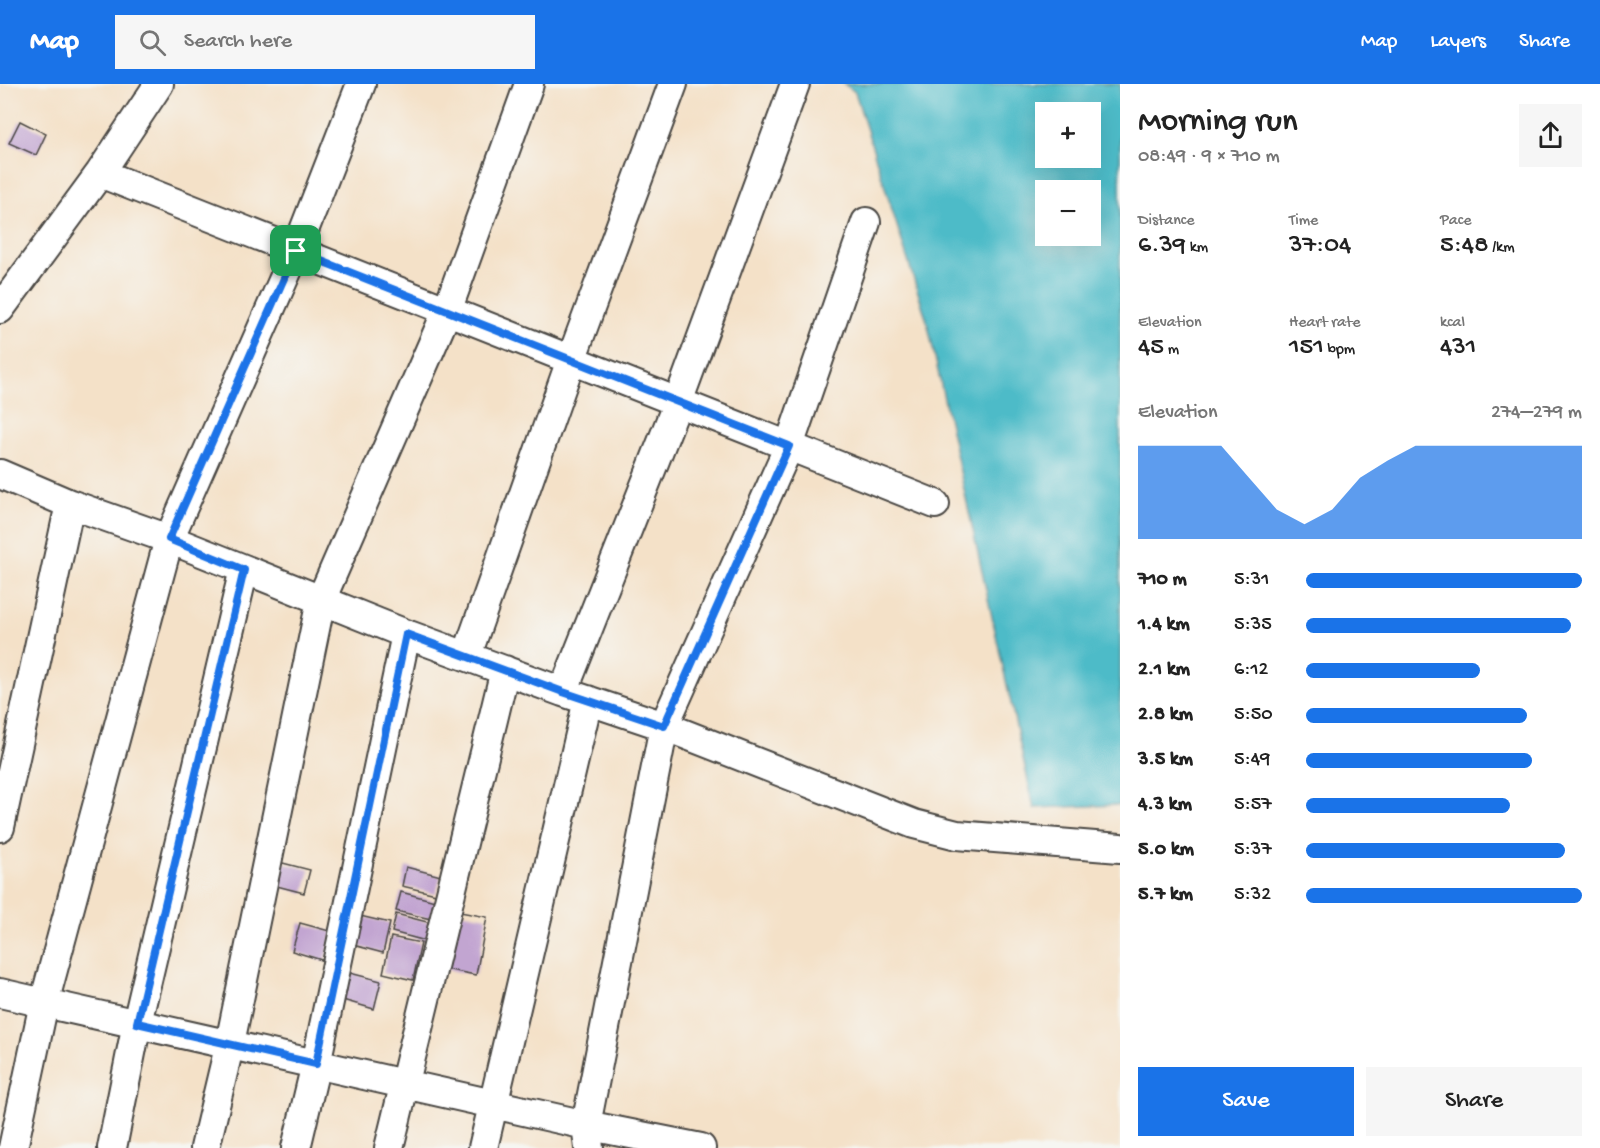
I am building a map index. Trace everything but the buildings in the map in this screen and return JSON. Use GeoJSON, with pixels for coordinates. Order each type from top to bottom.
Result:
{"type":"FeatureCollection","features":[{"type":"Feature","properties":{"kind":"street"},"geometry":{"type":"LineString","coordinates":[[0,309],[100,173],[159,84]]}},
{"type":"Feature","properties":{"kind":"street"},"geometry":{"type":"LineString","coordinates":[[13,1148],[44,1003],[169,539],[296,251],[361,84]]}},
{"type":"Feature","properties":{"kind":"street"},"geometry":{"type":"LineString","coordinates":[[204,1148],[230,1043],[321,600],[447,311],[530,84]]}},
{"type":"Feature","properties":{"kind":"street"},"geometry":{"type":"LineString","coordinates":[[467,655],[571,360],[673,84]]}},
{"type":"Feature","properties":{"kind":"street"},"geometry":{"type":"LineString","coordinates":[[483,1148],[576,696],[678,402],[795,84]]}},
{"type":"Feature","properties":{"kind":"street"},"geometry":{"type":"LineString","coordinates":[[100,173],[935,504]]}},
{"type":"Feature","properties":{"kind":"street"},"geometry":{"type":"LineString","coordinates":[[587,1137],[664,726],[789,446],[866,222]]}},
{"type":"Feature","properties":{"kind":"street"},"geometry":{"type":"LineString","coordinates":[[0,474],[70,504],[169,539],[406,634],[664,726],[914,824],[957,835],[1120,848]]}},
{"type":"Feature","properties":{"kind":"street"},"geometry":{"type":"LineString","coordinates":[[0,827],[70,504]]}},
{"type":"Feature","properties":{"kind":"street"},"geometry":{"type":"LineString","coordinates":[[112,1148],[137,1023],[244,570]]}},
{"type":"Feature","properties":{"kind":"street"},"geometry":{"type":"LineString","coordinates":[[296,1148],[316,1064],[406,634]]}},
{"type":"Feature","properties":{"kind":"street"},"geometry":{"type":"LineString","coordinates":[[389,1148],[505,669]]}},
{"type":"Feature","properties":{"kind":"street"},"geometry":{"type":"LineString","coordinates":[[0,993],[230,1043],[492,1104],[587,1137],[701,1148]]}},
{"type":"Feature","properties":{"kind":"water"},"geometry":{"type":"Polygon","coordinates":[[[844,84],[1120,84],[1120,805],[1034,808],[927,321],[855,92],[844,84]]]}},
{"type":"Feature","properties":{"kind":"route"},"geometry":{"type":"LineString","coordinates":[[296,251],[789,446],[664,726],[563,692],[406,634],[316,1064],[137,1023],[244,570],[169,539],[296,251]]}}]}
